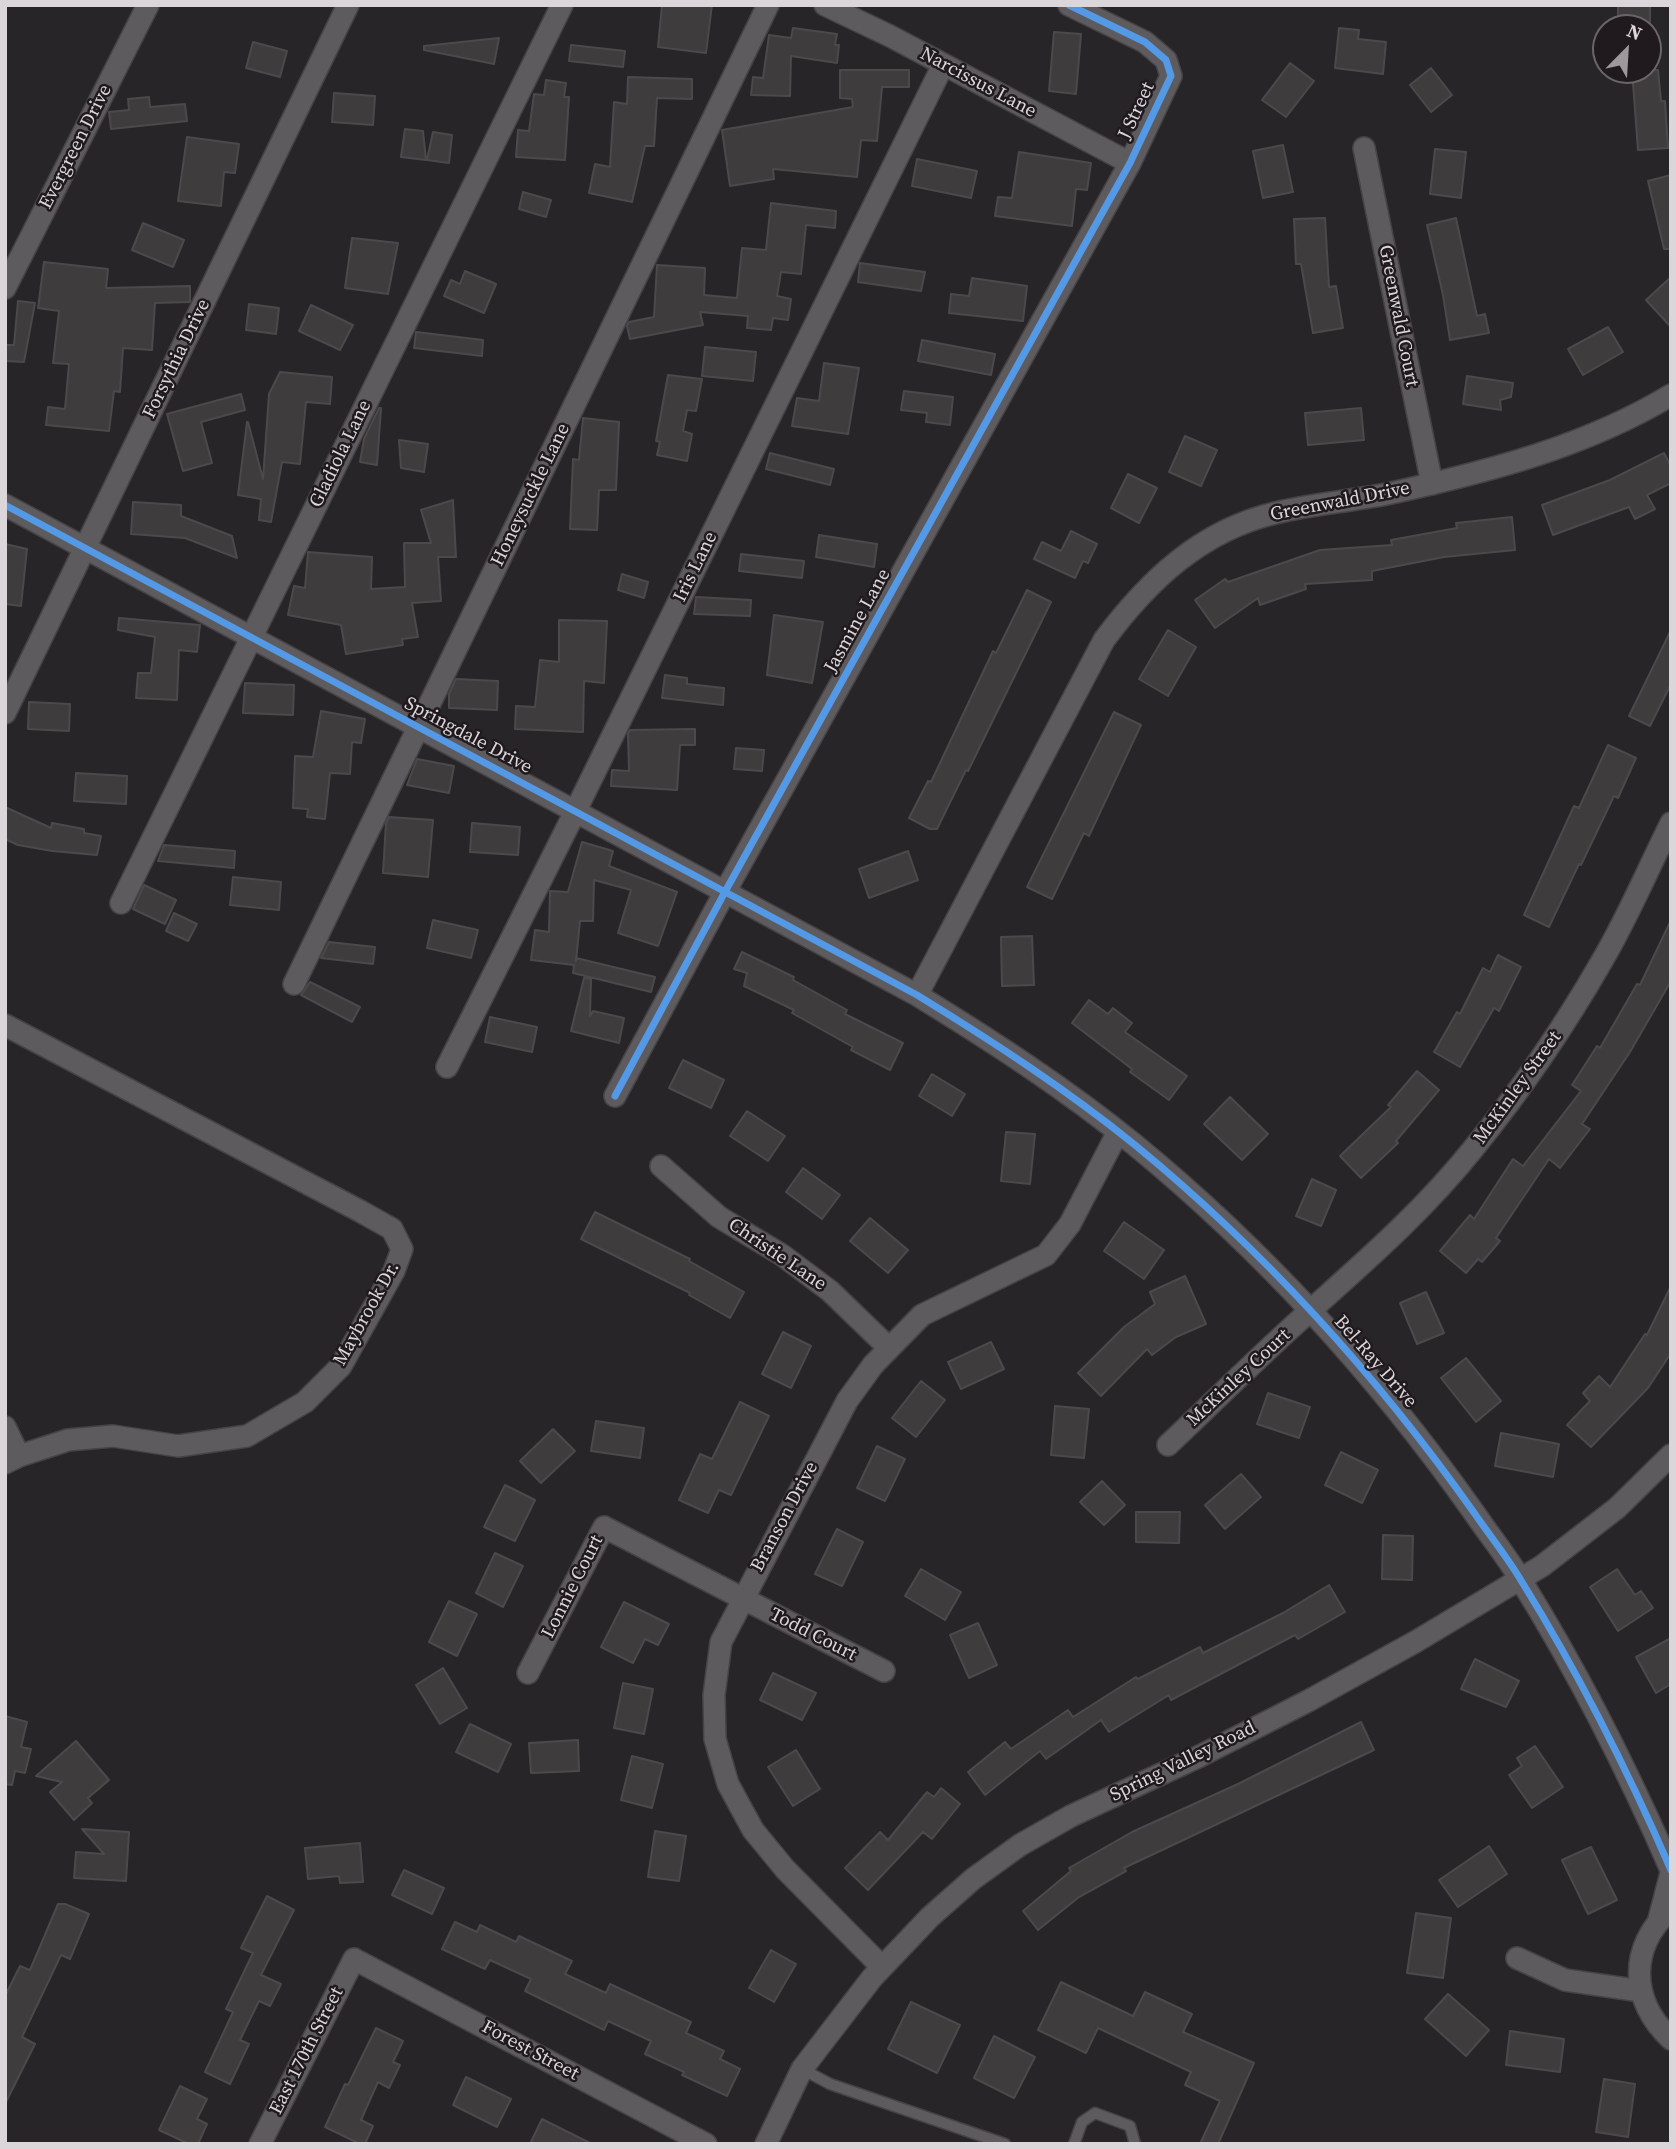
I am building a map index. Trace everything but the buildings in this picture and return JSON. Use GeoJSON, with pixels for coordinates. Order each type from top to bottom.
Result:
{"type":"FeatureCollection","features":[{"type":"Feature","properties":{"kind":"street","name":"Evergreen Drive"},"geometry":{"type":"LineString","coordinates":[[5,288],[148,5]]}},
{"type":"Feature","properties":{"kind":"street","name":"Forsythia Drive"},"geometry":{"type":"LineString","coordinates":[[5,713],[348,5]]}},
{"type":"Feature","properties":{"kind":"street","name":"Gladiola Lane"},"geometry":{"type":"LineString","coordinates":[[121,903],[562,5]]}},
{"type":"Feature","properties":{"kind":"street","name":"Honeysuckle Lane"},"geometry":{"type":"LineString","coordinates":[[294,984],[768,5]]}},
{"type":"Feature","properties":{"kind":"street","name":"Narcissus Lane"},"geometry":{"type":"LineString","coordinates":[[825,5],[890,36],[1130,163]]}},
{"type":"Feature","properties":{"kind":"street","name":"J Street"},"geometry":{"type":"LineString","coordinates":[[1069,5],[1145,42],[1166,60],[1171,76],[1130,163]]}},
{"type":"Feature","properties":{"kind":"street","name":"Iris Lane"},"geometry":{"type":"LineString","coordinates":[[447,1067],[943,65]]}},
{"type":"Feature","properties":{"kind":"street","name":"Greenwald Court"},"geometry":{"type":"LineString","coordinates":[[1364,148],[1432,484]]}},
{"type":"Feature","properties":{"kind":"street","name":"Jasmine Lane"},"geometry":{"type":"LineString","coordinates":[[615,1096],[726,890],[1130,163]]}},
{"type":"Feature","properties":{"kind":"street","name":"Greenwald Drive"},"geometry":{"type":"LineString","coordinates":[[916,995],[1104,640],[1131,603],[1160,575],[1188,553],[1212,539],[1261,517],[1432,484],[1525,458],[1593,435],[1671,395]]}},
{"type":"Feature","properties":{"kind":"street","name":"Springdale Drive"},"geometry":{"type":"LineString","coordinates":[[5,506],[575,812],[726,890],[916,995]]}},
{"type":"Feature","properties":{"kind":"street","name":"McKinley Street"},"geometry":{"type":"LineString","coordinates":[[1310,1311],[1371,1258],[1430,1198],[1472,1150],[1524,1083],[1604,959],[1671,823]]}},
{"type":"Feature","properties":{"kind":"street","name":"Bel-Ray Drive"},"geometry":{"type":"LineString","coordinates":[[916,995],[1003,1048],[1118,1132],[1210,1212],[1310,1311],[1379,1388],[1444,1471],[1520,1579],[1572,1666],[1613,1745],[1671,1872]]}},
{"type":"Feature","properties":{"kind":"street","name":"Maybrook Dr."},"geometry":{"type":"LineString","coordinates":[[5,1025],[392,1229],[402,1249],[394,1271],[341,1366],[305,1402],[247,1436],[178,1446],[113,1436],[68,1440],[12,1460]]}},
{"type":"Feature","properties":{"kind":"street","name":"Branson Drive"},"geometry":{"type":"LineString","coordinates":[[882,1967],[785,1869],[753,1830],[728,1784],[715,1739],[714,1695],[720,1642],[847,1401],[889,1348],[922,1315],[1046,1255],[1070,1224],[1118,1132]]}},
{"type":"Feature","properties":{"kind":"street","name":"Christie Lane"},"geometry":{"type":"LineString","coordinates":[[662,1166],[719,1216],[782,1255],[830,1291],[889,1348]]}},
{"type":"Feature","properties":{"kind":"street","name":"McKinley Court"},"geometry":{"type":"LineString","coordinates":[[1168,1445],[1310,1311]]}},
{"type":"Feature","properties":{"kind":"street"},"geometry":{"type":"LineString","coordinates":[[5,1427],[12,1460]]}},
{"type":"Feature","properties":{"kind":"street","name":"Spring Valley Road"},"geometry":{"type":"LineString","coordinates":[[766,2144],[802,2069],[882,1967],[964,1886],[1020,1844],[1071,1816],[1200,1756],[1308,1701],[1416,1642],[1520,1579],[1571,1545],[1617,1508],[1671,1455]]}},
{"type":"Feature","properties":{"kind":"street","name":"Lonnie Court"},"geometry":{"type":"LineString","coordinates":[[528,1673],[604,1527],[743,1599]]}},
{"type":"Feature","properties":{"kind":"street","name":"Todd Court"},"geometry":{"type":"LineString","coordinates":[[743,1599],[884,1671]]}},
{"type":"Feature","properties":{"kind":"street"},"geometry":{"type":"LineString","coordinates":[[1671,1872],[1665,1914],[1643,1948],[1639,1970],[1646,2008],[1658,2028],[1671,2039]]}},
{"type":"Feature","properties":{"kind":"street"},"geometry":{"type":"LineString","coordinates":[[1517,1958],[1564,1980],[1641,1991]]}},
{"type":"Feature","properties":{"kind":"street","name":"East 170th Street"},"geometry":{"type":"LineString","coordinates":[[260,2144],[354,1959]]}},
{"type":"Feature","properties":{"kind":"street","name":"Forest Street"},"geometry":{"type":"LineString","coordinates":[[354,1959],[706,2144]]}},
{"type":"Feature","properties":{"kind":"lane"},"geometry":{"type":"LineString","coordinates":[[802,2069],[830,2084],[1005,2144]]}},
{"type":"Feature","properties":{"kind":"lane"},"geometry":{"type":"LineString","coordinates":[[1074,2144],[1082,2122],[1095,2113],[1130,2126],[1135,2144]]}},
{"type":"Feature","properties":{"kind":"cycle path"},"geometry":{"type":"LineString","coordinates":[[615,1096],[726,890],[1130,163],[1171,76],[1166,60],[1145,42],[1069,5]]}},
{"type":"Feature","properties":{"kind":"cycle path"},"geometry":{"type":"LineString","coordinates":[[5,505],[917,995],[1028,1066],[1135,1145],[1229,1228],[1274,1272],[1359,1365],[1438,1463],[1511,1564],[1543,1617],[1620,1760],[1671,1870]]}}]}
